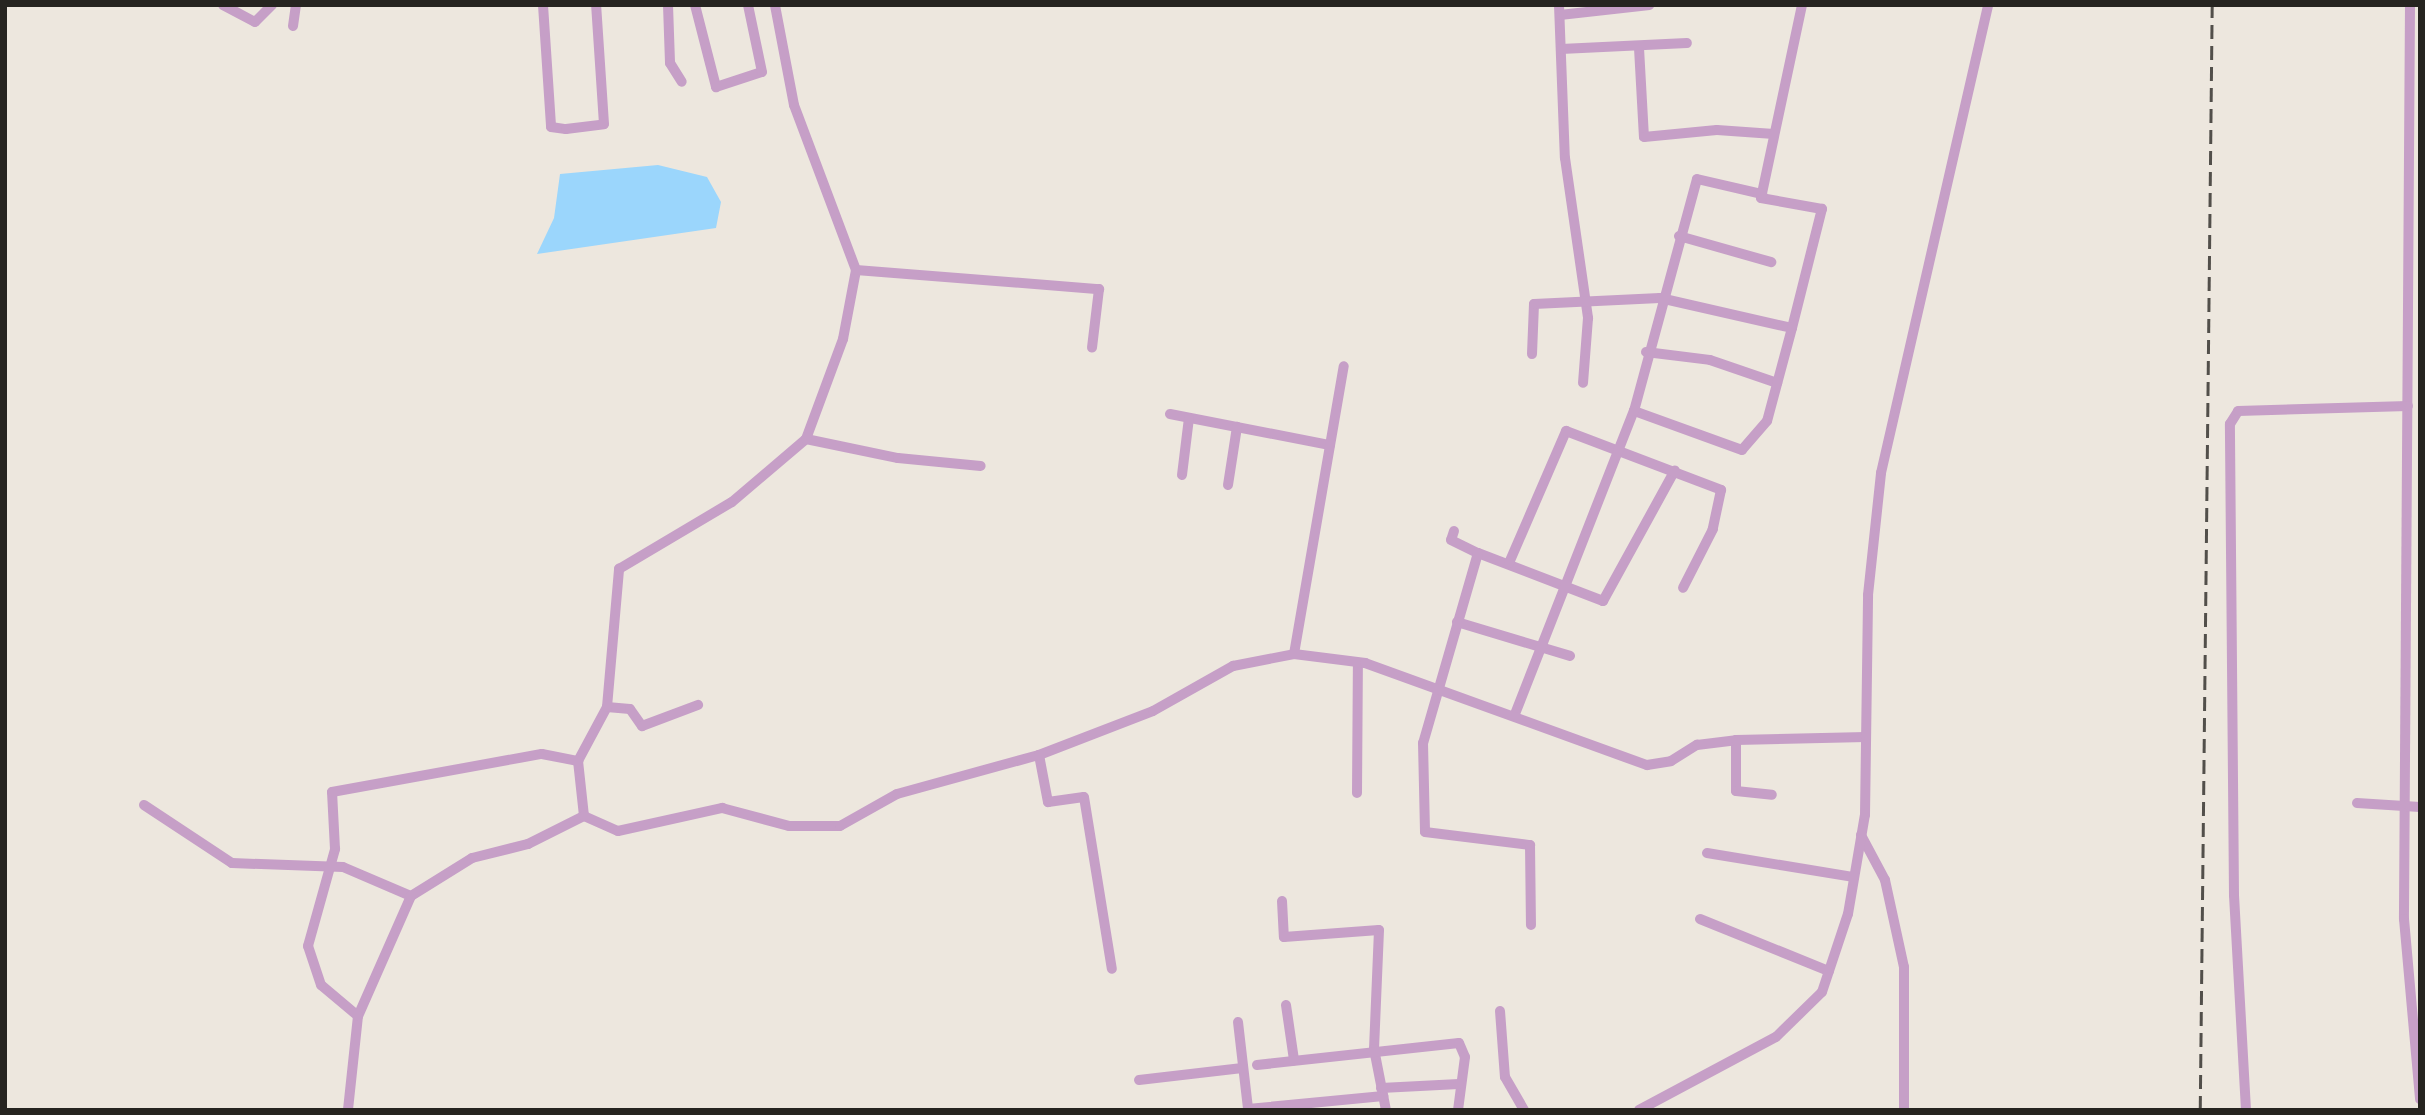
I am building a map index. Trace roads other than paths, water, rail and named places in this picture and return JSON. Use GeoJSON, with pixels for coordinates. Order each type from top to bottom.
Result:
{"type":"FeatureCollection","features":[{"type":"Feature","properties":{"kind":"street"},"geometry":{"type":"LineString","coordinates":[[223,5],[255,22],[272,5]]}},
{"type":"Feature","properties":{"kind":"street"},"geometry":{"type":"LineString","coordinates":[[293,26],[296,5]]}},
{"type":"Feature","properties":{"kind":"street"},"geometry":{"type":"LineString","coordinates":[[543,5],[551,127],[566,129],[604,124],[596,5]]}},
{"type":"Feature","properties":{"kind":"street"},"geometry":{"type":"LineString","coordinates":[[668,5],[670,63],[682,82]]}},
{"type":"Feature","properties":{"kind":"street"},"geometry":{"type":"LineString","coordinates":[[695,5],[716,87],[762,72],[748,5]]}},
{"type":"Feature","properties":{"kind":"street"},"geometry":{"type":"LineString","coordinates":[[584,816],[578,761],[607,707],[619,569],[732,502],[806,439],[843,340],[856,270],[794,105],[775,5]]}},
{"type":"Feature","properties":{"kind":"street"},"geometry":{"type":"LineString","coordinates":[[1583,383],[1584,301],[1565,158],[1560,10],[1648,5]]}},
{"type":"Feature","properties":{"kind":"street"},"geometry":{"type":"LineString","coordinates":[[1762,194],[1774,134],[1804,22],[1802,5]]}},
{"type":"Feature","properties":{"kind":"street"},"geometry":{"type":"LineString","coordinates":[[1639,1110],[1776,1037],[1822,992],[1829,971],[1854,877],[1861,835],[1866,737],[1868,595],[1881,473],[1988,5]]}},
{"type":"Feature","properties":{"kind":"street"},"geometry":{"type":"LineString","coordinates":[[2410,5],[2414,232],[2408,406],[2403,919],[2420,1099]]}},
{"type":"Feature","properties":{"kind":"street"},"geometry":{"type":"LineString","coordinates":[[1561,48],[1639,48],[1687,43]]}},
{"type":"Feature","properties":{"kind":"street"},"geometry":{"type":"LineString","coordinates":[[1639,48],[1644,137],[1717,130],[1774,134]]}},
{"type":"Feature","properties":{"kind":"street"},"geometry":{"type":"LineString","coordinates":[[1515,715],[1567,586],[1616,449],[1634,411],[1660,298],[1697,179],[1822,209],[1767,421],[1742,450],[1634,411]]}},
{"type":"Feature","properties":{"kind":"street"},"geometry":{"type":"LineString","coordinates":[[1679,236],[1771,262]]}},
{"type":"Feature","properties":{"kind":"street"},"geometry":{"type":"LineString","coordinates":[[856,270],[1099,289],[1092,348]]}},
{"type":"Feature","properties":{"kind":"street"},"geometry":{"type":"LineString","coordinates":[[1532,354],[1534,304],[1660,298],[1793,328]]}},
{"type":"Feature","properties":{"kind":"street"},"geometry":{"type":"LineString","coordinates":[[1646,352],[1710,360],[1777,383]]}},
{"type":"Feature","properties":{"kind":"street"},"geometry":{"type":"LineString","coordinates":[[1294,654],[1344,366]]}},
{"type":"Feature","properties":{"kind":"street"},"geometry":{"type":"LineString","coordinates":[[2246,1110],[2234,895],[2230,424],[2238,411],[2408,406]]}},
{"type":"Feature","properties":{"kind":"street"},"geometry":{"type":"LineString","coordinates":[[1170,414],[1330,444]]}},
{"type":"Feature","properties":{"kind":"street"},"geometry":{"type":"LineString","coordinates":[[1182,475],[1189,418]]}},
{"type":"Feature","properties":{"kind":"street"},"geometry":{"type":"LineString","coordinates":[[1228,485],[1237,427]]}},
{"type":"Feature","properties":{"kind":"street"},"geometry":{"type":"LineString","coordinates":[[1509,563],[1566,432],[1675,470],[1721,490],[1713,529],[1683,588]]}},
{"type":"Feature","properties":{"kind":"street"},"geometry":{"type":"LineString","coordinates":[[806,439],[898,458],[981,466]]}},
{"type":"Feature","properties":{"kind":"street"},"geometry":{"type":"LineString","coordinates":[[1454,531],[1451,540],[1478,553],[1602,601],[1675,470]]}},
{"type":"Feature","properties":{"kind":"street"},"geometry":{"type":"LineString","coordinates":[[1478,553],[1423,743],[1425,832],[1530,845],[1531,925]]}},
{"type":"Feature","properties":{"kind":"street"},"geometry":{"type":"LineString","coordinates":[[1457,622],[1570,656]]}},
{"type":"Feature","properties":{"kind":"street"},"geometry":{"type":"LineString","coordinates":[[584,816],[618,831],[722,808],[789,826],[840,826],[897,794],[1039,755],[1153,711],[1233,666],[1294,654],[1358,664],[1437,694],[1515,715],[1647,765],[1671,761],[1697,746],[1736,740],[1866,737]]}},
{"type":"Feature","properties":{"kind":"street"},"geometry":{"type":"LineString","coordinates":[[1357,793],[1358,664]]}},
{"type":"Feature","properties":{"kind":"street"},"geometry":{"type":"LineString","coordinates":[[607,707],[630,709],[642,726],[698,705]]}},
{"type":"Feature","properties":{"kind":"street"},"geometry":{"type":"LineString","coordinates":[[1736,740],[1736,791],[1772,795]]}},
{"type":"Feature","properties":{"kind":"street"},"geometry":{"type":"LineString","coordinates":[[358,1016],[321,985],[308,946],[330,868],[332,792],[542,754],[578,761]]}},
{"type":"Feature","properties":{"kind":"street"},"geometry":{"type":"LineString","coordinates":[[1039,755],[1048,802],[1084,797],[1112,969]]}},
{"type":"Feature","properties":{"kind":"street"},"geometry":{"type":"LineString","coordinates":[[2357,803],[2420,807]]}},
{"type":"Feature","properties":{"kind":"street"},"geometry":{"type":"LineString","coordinates":[[144,804],[232,863],[330,868],[411,897]]}},
{"type":"Feature","properties":{"kind":"street"},"geometry":{"type":"LineString","coordinates":[[348,1110],[358,1016],[411,897],[472,858],[528,844],[584,816]]}},
{"type":"Feature","properties":{"kind":"street"},"geometry":{"type":"LineString","coordinates":[[1861,835],[1885,880],[1904,967],[1904,1110]]}},
{"type":"Feature","properties":{"kind":"street"},"geometry":{"type":"LineString","coordinates":[[1707,853],[1854,877]]}},
{"type":"Feature","properties":{"kind":"street"},"geometry":{"type":"LineString","coordinates":[[1282,901],[1284,937],[1379,930],[1374,1049],[1386,1110]]}},
{"type":"Feature","properties":{"kind":"street"},"geometry":{"type":"LineString","coordinates":[[1700,919],[1829,971]]}},
{"type":"Feature","properties":{"kind":"street"},"geometry":{"type":"LineString","coordinates":[[1286,1005],[1294,1059]]}},
{"type":"Feature","properties":{"kind":"street"},"geometry":{"type":"LineString","coordinates":[[1500,1011],[1505,1077],[1524,1110]]}},
{"type":"Feature","properties":{"kind":"street"},"geometry":{"type":"LineString","coordinates":[[1238,1022],[1248,1109],[1460,1084]]}},
{"type":"Feature","properties":{"kind":"street"},"geometry":{"type":"LineString","coordinates":[[1257,1065],[1374,1049],[1459,1043],[1465,1057],[1458,1110]]}},
{"type":"Feature","properties":{"kind":"street"},"geometry":{"type":"LineString","coordinates":[[1139,1080],[1242,1068]]}},
{"type":"Feature","properties":{"kind":"water"},"geometry":{"type":"Polygon","coordinates":[[[658,165],[707,177],[721,202],[716,228],[537,254],[554,218],[560,174],[658,165]]]}},
{"type":"Feature","properties":{"kind":"railway"},"geometry":{"type":"LineString","coordinates":[[2200,1110],[2212,5]]}}]}
